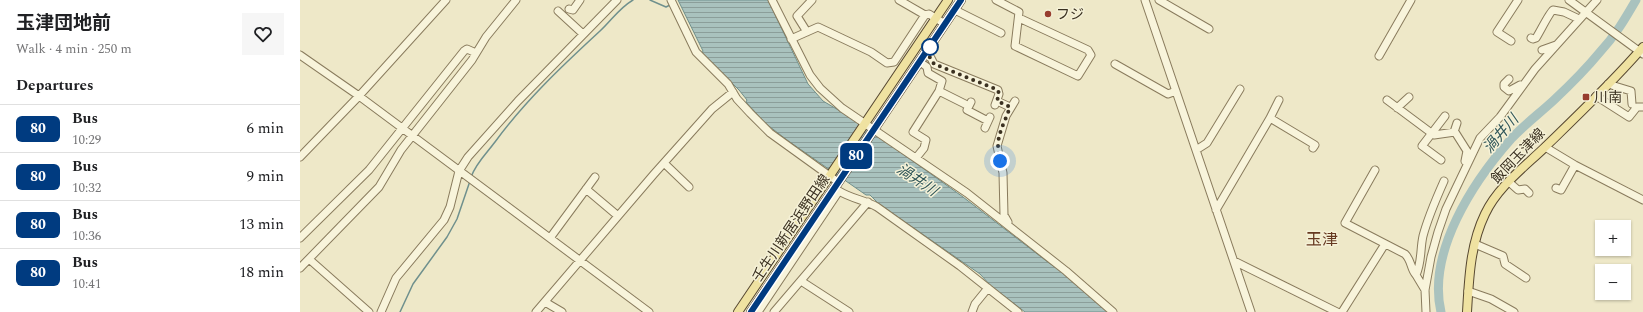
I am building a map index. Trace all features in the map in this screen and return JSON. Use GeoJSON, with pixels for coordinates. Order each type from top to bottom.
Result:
{"type":"FeatureCollection","features":[{"type":"Feature","properties":{"kind":"main road","name":"壬生川新居浜野田線"},"geometry":{"type":"LineString","coordinates":[[738,312],[948,0]]}},
{"type":"Feature","properties":{"kind":"main road","name":"壬生川新居浜野田線"},"geometry":{"type":"LineString","coordinates":[[750,312],[961,0]]}},
{"type":"Feature","properties":{"kind":"main road","name":"飯岡玉津線"},"geometry":{"type":"LineString","coordinates":[[1467,312],[1470,265],[1485,214],[1492,203],[1509,182],[1608,84],[1640,50]]}},
{"type":"Feature","properties":{"kind":"street"},"geometry":{"type":"LineString","coordinates":[[300,157],[446,0]]}},
{"type":"Feature","properties":{"kind":"street"},"geometry":{"type":"LineString","coordinates":[[300,268],[379,187],[401,150],[472,60],[486,37],[516,0]]}},
{"type":"Feature","properties":{"kind":"street"},"geometry":{"type":"LineString","coordinates":[[569,9],[573,10],[580,0]]}},
{"type":"Feature","properties":{"kind":"street"},"geometry":{"type":"LineString","coordinates":[[381,312],[396,278],[446,216],[459,171],[473,150],[518,101],[617,0]]}},
{"type":"Feature","properties":{"kind":"street"},"geometry":{"type":"LineString","coordinates":[[671,0],[696,52],[728,84],[750,113],[770,133],[839,181]]}},
{"type":"Feature","properties":{"kind":"street"},"geometry":{"type":"LineString","coordinates":[[772,0],[810,75],[820,88],[842,108],[864,124],[967,193],[1013,228],[1089,290],[1113,312]]}},
{"type":"Feature","properties":{"kind":"street"},"geometry":{"type":"LineString","coordinates":[[807,32],[797,16],[812,0]]}},
{"type":"Feature","properties":{"kind":"street"},"geometry":{"type":"LineString","coordinates":[[899,0],[925,15],[929,14],[945,24]]}},
{"type":"Feature","properties":{"kind":"street"},"geometry":{"type":"LineString","coordinates":[[996,0],[1019,12],[1016,46],[1078,76],[1091,55],[1088,50],[1019,18]]}},
{"type":"Feature","properties":{"kind":"street"},"geometry":{"type":"LineString","coordinates":[[1145,0],[1251,312]]}},
{"type":"Feature","properties":{"kind":"street"},"geometry":{"type":"LineString","coordinates":[[1159,0],[1209,29]]}},
{"type":"Feature","properties":{"kind":"street"},"geometry":{"type":"LineString","coordinates":[[1379,56],[1411,0]]}},
{"type":"Feature","properties":{"kind":"street"},"geometry":{"type":"LineString","coordinates":[[1510,40],[1497,32],[1518,0]]}},
{"type":"Feature","properties":{"kind":"street"},"geometry":{"type":"LineString","coordinates":[[1569,0],[1640,50]]}},
{"type":"Feature","properties":{"kind":"street"},"geometry":{"type":"LineString","coordinates":[[1426,312],[1425,290],[1431,257],[1438,232],[1446,209],[1480,138],[1500,117],[1522,84],[1597,0]]}},
{"type":"Feature","properties":{"kind":"street"},"geometry":{"type":"LineString","coordinates":[[955,10],[1001,32]]}},
{"type":"Feature","properties":{"kind":"street"},"geometry":{"type":"LineString","coordinates":[[1531,38],[1536,38],[1551,12],[1554,10],[1564,12],[1579,19]]}},
{"type":"Feature","properties":{"kind":"street"},"geometry":{"type":"LineString","coordinates":[[558,11],[583,34]]}},
{"type":"Feature","properties":{"kind":"street"},"geometry":{"type":"LineString","coordinates":[[791,39],[818,27],[871,52],[887,63],[894,62],[925,15]]}},
{"type":"Feature","properties":{"kind":"street"},"geometry":{"type":"LineString","coordinates":[[1542,50],[1556,45]]}},
{"type":"Feature","properties":{"kind":"street"},"geometry":{"type":"LineString","coordinates":[[300,238],[369,170],[464,51],[467,49],[476,53]]}},
{"type":"Feature","properties":{"kind":"street"},"geometry":{"type":"LineString","coordinates":[[925,54],[931,58],[934,64],[998,90],[999,94],[996,103],[1010,107]]}},
{"type":"Feature","properties":{"kind":"street"},"geometry":{"type":"LineString","coordinates":[[300,55],[358,96],[649,312]]}},
{"type":"Feature","properties":{"kind":"street"},"geometry":{"type":"LineString","coordinates":[[916,158],[924,148],[926,140],[913,132],[939,91],[942,81],[928,73],[928,67],[920,62]]}},
{"type":"Feature","properties":{"kind":"street"},"geometry":{"type":"LineString","coordinates":[[1115,64],[1168,94],[1176,91]]}},
{"type":"Feature","properties":{"kind":"street"},"geometry":{"type":"LineString","coordinates":[[1509,79],[1504,84],[1509,91],[1522,84]]}},
{"type":"Feature","properties":{"kind":"street"},"geometry":{"type":"LineString","coordinates":[[1608,84],[1631,91],[1632,104]]}},
{"type":"Feature","properties":{"kind":"street"},"geometry":{"type":"LineString","coordinates":[[1196,150],[1207,143],[1240,90]]}},
{"type":"Feature","properties":{"kind":"street"},"geometry":{"type":"LineString","coordinates":[[939,91],[970,104],[967,110],[988,122]]}},
{"type":"Feature","properties":{"kind":"street"},"geometry":{"type":"LineString","coordinates":[[536,312],[712,109],[733,92]]}},
{"type":"Feature","properties":{"kind":"street"},"geometry":{"type":"LineString","coordinates":[[1596,96],[1629,117],[1636,107],[1643,107]]}},
{"type":"Feature","properties":{"kind":"street"},"geometry":{"type":"LineString","coordinates":[[1397,108],[1409,97]]}},
{"type":"Feature","properties":{"kind":"street"},"geometry":{"type":"LineString","coordinates":[[1216,210],[1279,100]]}},
{"type":"Feature","properties":{"kind":"street"},"geometry":{"type":"LineString","coordinates":[[1387,100],[1436,136],[1454,132]]}},
{"type":"Feature","properties":{"kind":"street"},"geometry":{"type":"LineString","coordinates":[[1013,228],[1004,215],[1003,172],[997,149],[1006,116],[1010,107],[1015,101]]}},
{"type":"Feature","properties":{"kind":"street"},"geometry":{"type":"LineString","coordinates":[[1442,160],[1421,148],[1445,116]]}},
{"type":"Feature","properties":{"kind":"street"},"geometry":{"type":"LineString","coordinates":[[1270,118],[1315,145],[1313,148]]}},
{"type":"Feature","properties":{"kind":"street"},"geometry":{"type":"LineString","coordinates":[[1454,132],[1457,123]]}},
{"type":"Feature","properties":{"kind":"street"},"geometry":{"type":"LineString","coordinates":[[1454,132],[1466,148],[1467,153],[1464,165],[1465,168]]}},
{"type":"Feature","properties":{"kind":"street"},"geometry":{"type":"LineString","coordinates":[[1466,148],[1477,138],[1480,138]]}},
{"type":"Feature","properties":{"kind":"street"},"geometry":{"type":"LineString","coordinates":[[1545,147],[1575,165],[1643,200]]}},
{"type":"Feature","properties":{"kind":"street"},"geometry":{"type":"LineString","coordinates":[[664,163],[689,187]]}},
{"type":"Feature","properties":{"kind":"street"},"geometry":{"type":"LineString","coordinates":[[1556,188],[1561,190],[1575,165]]}},
{"type":"Feature","properties":{"kind":"street"},"geometry":{"type":"LineString","coordinates":[[1375,170],[1345,223],[1398,250],[1408,257],[1413,271],[1425,290]]}},
{"type":"Feature","properties":{"kind":"street"},"geometry":{"type":"LineString","coordinates":[[550,238],[595,177]]}},
{"type":"Feature","properties":{"kind":"street"},"geometry":{"type":"LineString","coordinates":[[1416,275],[1421,259],[1423,235],[1431,211],[1444,181]]}},
{"type":"Feature","properties":{"kind":"street"},"geometry":{"type":"LineString","coordinates":[[1509,182],[1518,190],[1525,189],[1529,193]]}},
{"type":"Feature","properties":{"kind":"street"},"geometry":{"type":"LineString","coordinates":[[586,189],[618,216]]}},
{"type":"Feature","properties":{"kind":"street"},"geometry":{"type":"LineString","coordinates":[[758,312],[839,192],[853,199],[868,202],[931,244],[1018,312]]}},
{"type":"Feature","properties":{"kind":"street"},"geometry":{"type":"LineString","coordinates":[[774,312],[868,202]]}},
{"type":"Feature","properties":{"kind":"street"},"geometry":{"type":"LineString","coordinates":[[1342,312],[1384,244]]}},
{"type":"Feature","properties":{"kind":"street"},"geometry":{"type":"LineString","coordinates":[[1475,244],[1503,256],[1505,264],[1526,278]]}},
{"type":"Feature","properties":{"kind":"street"},"geometry":{"type":"LineString","coordinates":[[309,259],[369,312]]}},
{"type":"Feature","properties":{"kind":"street"},"geometry":{"type":"LineString","coordinates":[[1234,261],[1337,312]]}},
{"type":"Feature","properties":{"kind":"street"},"geometry":{"type":"LineString","coordinates":[[801,281],[849,312]]}},
{"type":"Feature","properties":{"kind":"street"},"geometry":{"type":"LineString","coordinates":[[974,311],[988,288]]}},
{"type":"Feature","properties":{"kind":"street"},"geometry":{"type":"LineString","coordinates":[[1468,291],[1492,299],[1514,312]]}},
{"type":"Feature","properties":{"kind":"street"},"geometry":{"type":"LineString","coordinates":[[545,302],[562,312]]}},
{"type":"Feature","properties":{"kind":"water"},"geometry":{"type":"Polygon","coordinates":[[[678,0],[768,0],[808,84],[823,101],[857,121],[963,197],[1060,270],[1109,312],[1025,312],[991,286],[980,274],[879,204],[870,195],[866,195],[787,140],[765,123],[746,102],[747,100],[739,90],[702,53],[703,51],[678,0]]]}},
{"type":"Feature","properties":{"kind":"waterway"},"geometry":{"type":"LineString","coordinates":[[471,177],[482,159],[531,98],[620,10],[633,0]]}},
{"type":"Feature","properties":{"kind":"waterway"},"geometry":{"type":"LineString","coordinates":[[650,0],[666,7],[670,5]]}},
{"type":"Feature","properties":{"kind":"waterway","name":"渦井川"},"geometry":{"type":"LineString","coordinates":[[1441,312],[1438,289],[1441,266],[1447,242],[1456,219],[1468,197],[1482,176],[1511,139],[1584,71],[1620,27],[1636,0]]}},
{"type":"Feature","properties":{"kind":"waterway"},"geometry":{"type":"LineString","coordinates":[[400,312],[413,284],[447,237],[457,219],[470,181]]}},
{"type":"Feature","properties":{"kind":"bus line","name":"80"},"geometry":{"type":"LineString","coordinates":[[751,312],[961,0]]}},
{"type":"Feature","properties":{"kind":"place","name":"フジ"},"geometry":{"type":"Point","coordinates":[1048,14]}},
{"type":"Feature","properties":{"kind":"place","name":"川南"},"geometry":{"type":"Point","coordinates":[1586,97]}},
{"type":"Feature","properties":{"kind":"district","name":"玉津"},"geometry":{"type":"Point","coordinates":[1322,240]}},
{"type":"Feature","properties":{"kind":"route"},"geometry":{"type":"LineString","coordinates":[[930,47],[932,44],[925,54],[931,58],[934,64],[998,90],[999,94],[997,101],[1010,107],[997,146],[1000,161]]}}]}
